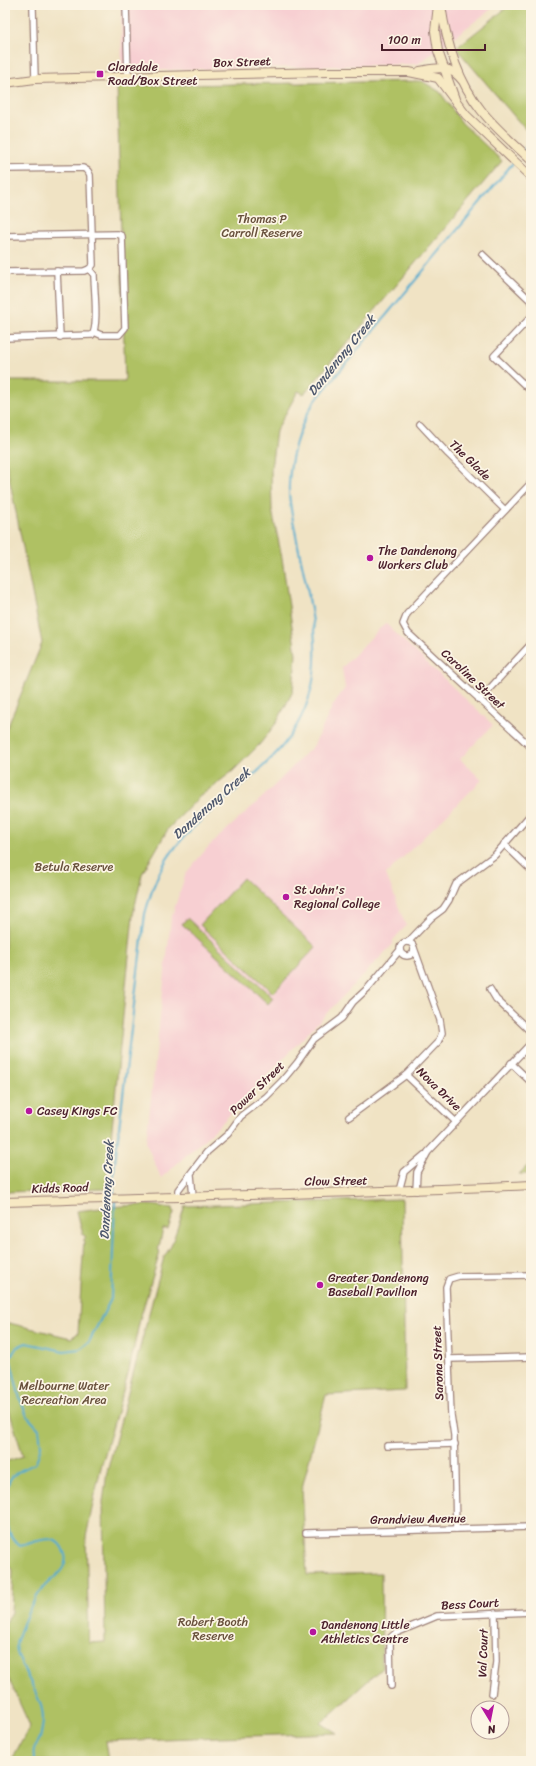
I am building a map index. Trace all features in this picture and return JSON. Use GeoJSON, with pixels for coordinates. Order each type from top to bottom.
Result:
{"type":"FeatureCollection","features":[{"type":"Feature","properties":{"kind":"main road"},"geometry":{"type":"LineString","coordinates":[[439,5],[435,31],[438,51],[442,67],[456,102]]}},
{"type":"Feature","properties":{"kind":"main road"},"geometry":{"type":"LineString","coordinates":[[439,5],[447,38],[464,83]]}},
{"type":"Feature","properties":{"kind":"main road","name":"Box Street"},"geometry":{"type":"LineString","coordinates":[[5,83],[35,79],[327,72],[409,72],[442,67]]}},
{"type":"Feature","properties":{"kind":"main road"},"geometry":{"type":"LineString","coordinates":[[442,67],[455,72],[464,83],[481,111],[531,160]]}},
{"type":"Feature","properties":{"kind":"main road","name":"Box Street"},"geometry":{"type":"LineString","coordinates":[[409,72],[438,78],[466,115],[529,175]]}},
{"type":"Feature","properties":{"kind":"main road","name":"Clow Street"},"geometry":{"type":"LineString","coordinates":[[141,1198],[416,1191],[531,1185]]}},
{"type":"Feature","properties":{"kind":"main road","name":"Kidds Road"},"geometry":{"type":"LineString","coordinates":[[5,1202],[141,1198]]}},
{"type":"Feature","properties":{"kind":"street"},"geometry":{"type":"LineString","coordinates":[[126,5],[128,77]]}},
{"type":"Feature","properties":{"kind":"street"},"geometry":{"type":"LineString","coordinates":[[33,8],[35,79]]}},
{"type":"Feature","properties":{"kind":"street"},"geometry":{"type":"LineString","coordinates":[[5,169],[84,168],[88,171],[90,175],[93,265],[89,269],[5,272]]}},
{"type":"Feature","properties":{"kind":"street"},"geometry":{"type":"LineString","coordinates":[[5,236],[92,234],[118,234],[122,236],[125,328],[119,335],[100,335],[94,332]]}},
{"type":"Feature","properties":{"kind":"street"},"geometry":{"type":"LineString","coordinates":[[482,254],[531,301]]}},
{"type":"Feature","properties":{"kind":"street"},"geometry":{"type":"LineString","coordinates":[[89,269],[94,275],[94,332]]}},
{"type":"Feature","properties":{"kind":"street"},"geometry":{"type":"LineString","coordinates":[[58,271],[60,337]]}},
{"type":"Feature","properties":{"kind":"street"},"geometry":{"type":"LineString","coordinates":[[531,317],[494,356],[531,391]]}},
{"type":"Feature","properties":{"kind":"street"},"geometry":{"type":"LineString","coordinates":[[5,338],[87,336],[94,332]]}},
{"type":"Feature","properties":{"kind":"street","name":"The Glade"},"geometry":{"type":"LineString","coordinates":[[420,424],[505,510]]}},
{"type":"Feature","properties":{"kind":"street"},"geometry":{"type":"LineString","coordinates":[[505,510],[531,483]]}},
{"type":"Feature","properties":{"kind":"street","name":"Caroline Street"},"geometry":{"type":"LineString","coordinates":[[505,510],[407,614],[404,624],[408,632],[531,747]]}},
{"type":"Feature","properties":{"kind":"street"},"geometry":{"type":"LineString","coordinates":[[479,700],[531,644]]}},
{"type":"Feature","properties":{"kind":"street"},"geometry":{"type":"LineString","coordinates":[[422,929],[413,952],[407,956],[400,950],[402,944],[408,942],[446,904],[456,884],[488,861],[531,814]]}},
{"type":"Feature","properties":{"kind":"street"},"geometry":{"type":"LineString","coordinates":[[504,844],[531,870]]}},
{"type":"Feature","properties":{"kind":"street"},"geometry":{"type":"LineString","coordinates":[[408,942],[412,944],[414,948]]}},
{"type":"Feature","properties":{"kind":"street","name":"Nova Drive"},"geometry":{"type":"LineString","coordinates":[[414,948],[440,1020],[442,1033],[438,1042],[406,1076],[456,1122]]}},
{"type":"Feature","properties":{"kind":"street","name":"Power Street"},"geometry":{"type":"LineString","coordinates":[[178,1197],[178,1190],[191,1175],[207,1152],[228,1134],[241,1116],[266,1097],[282,1081],[297,1064],[314,1039],[342,1018],[353,1002],[368,988],[400,950]]}},
{"type":"Feature","properties":{"kind":"street","name":"Nova Drive"},"geometry":{"type":"LineString","coordinates":[[407,956],[421,969]]}},
{"type":"Feature","properties":{"kind":"street","name":"Power Street"},"geometry":{"type":"LineString","coordinates":[[388,965],[407,956]]}},
{"type":"Feature","properties":{"kind":"street"},"geometry":{"type":"LineString","coordinates":[[490,989],[496,999],[531,1032]]}},
{"type":"Feature","properties":{"kind":"street"},"geometry":{"type":"LineString","coordinates":[[416,1191],[417,1172],[420,1163],[428,1152],[531,1043]]}},
{"type":"Feature","properties":{"kind":"street"},"geometry":{"type":"LineString","coordinates":[[511,1063],[531,1082]]}},
{"type":"Feature","properties":{"kind":"street"},"geometry":{"type":"LineString","coordinates":[[349,1117],[406,1076]]}},
{"type":"Feature","properties":{"kind":"street"},"geometry":{"type":"LineString","coordinates":[[399,1191],[404,1172],[428,1152]]}},
{"type":"Feature","properties":{"kind":"street"},"geometry":{"type":"LineString","coordinates":[[191,1175],[193,1196]]}},
{"type":"Feature","properties":{"kind":"street","name":"Sarona Street"},"geometry":{"type":"LineString","coordinates":[[456,1529],[455,1444],[451,1416],[446,1287],[449,1280],[459,1276],[531,1275]]}},
{"type":"Feature","properties":{"kind":"street"},"geometry":{"type":"LineString","coordinates":[[448,1359],[531,1357]]}},
{"type":"Feature","properties":{"kind":"street"},"geometry":{"type":"LineString","coordinates":[[387,1446],[455,1444]]}},
{"type":"Feature","properties":{"kind":"street","name":"Grandview Avenue"},"geometry":{"type":"LineString","coordinates":[[306,1533],[531,1527]]}},
{"type":"Feature","properties":{"kind":"street","name":"Bess Court"},"geometry":{"type":"LineString","coordinates":[[391,1686],[390,1638],[396,1633],[437,1616],[531,1612]]}},
{"type":"Feature","properties":{"kind":"street","name":"Val Court"},"geometry":{"type":"LineString","coordinates":[[492,1694],[496,1662],[495,1614]]}},
{"type":"Feature","properties":{"kind":"shaded area"},"geometry":{"type":"Polygon","coordinates":[[[121,5],[497,5],[418,64],[122,71],[121,5]]]}},
{"type":"Feature","properties":{"kind":"shaded area","name":"St John's Regional College"},"geometry":{"type":"Polygon","coordinates":[[[385,623],[493,725],[460,759],[482,780],[386,874],[406,926],[393,940],[393,944],[218,1127],[161,1178],[146,1143],[171,919],[186,873],[209,846],[265,795],[314,745],[333,705],[345,688],[342,668],[385,623]]]}},
{"type":"Feature","properties":{"kind":"green space"},"geometry":{"type":"Polygon","coordinates":[[[510,5],[531,5],[531,136],[456,48],[510,5]]]}},
{"type":"Feature","properties":{"kind":"green space"},"geometry":{"type":"Polygon","coordinates":[[[422,81],[440,92],[462,123],[502,161],[304,394],[298,391],[276,431],[271,469],[272,510],[282,558],[296,654],[293,691],[277,722],[260,744],[233,771],[199,797],[168,829],[142,874],[133,915],[106,1189],[5,1192],[5,733],[42,643],[5,457],[5,381],[125,381],[117,86],[422,81]]]}},
{"type":"Feature","properties":{"kind":"green space"},"geometry":{"type":"Polygon","coordinates":[[[243,878],[316,947],[273,993],[200,925],[243,878]]]}},
{"type":"Feature","properties":{"kind":"green space"},"geometry":{"type":"Polygon","coordinates":[[[187,918],[273,998],[268,1004],[182,924],[187,918]]]}},
{"type":"Feature","properties":{"kind":"green space"},"geometry":{"type":"Polygon","coordinates":[[[531,1162],[531,1174],[519,1174],[531,1162]]]}},
{"type":"Feature","properties":{"kind":"green space","name":"Robert Booth Reserve"},"geometry":{"type":"Polygon","coordinates":[[[402,1199],[405,1391],[326,1395],[302,1488],[307,1575],[381,1573],[382,1668],[321,1723],[337,1733],[105,1741],[108,1761],[11,1761],[30,1726],[5,1671],[5,1624],[11,1613],[13,1571],[5,1561],[5,1462],[23,1456],[5,1397],[5,1328],[9,1323],[71,1338],[78,1333],[84,1239],[86,1237],[83,1235],[77,1211],[122,1206],[149,1205],[173,1208],[174,1213],[168,1229],[163,1229],[158,1251],[160,1252],[140,1319],[129,1370],[100,1471],[86,1537],[89,1643],[105,1642],[103,1502],[107,1472],[164,1257],[171,1246],[185,1206],[402,1199]]]}},
{"type":"Feature","properties":{"kind":"waterway","name":"Dandenong Creek"},"geometry":{"type":"LineString","coordinates":[[523,151],[531,140]]}},
{"type":"Feature","properties":{"kind":"waterway","name":"Dandenong Creek"},"geometry":{"type":"LineString","coordinates":[[114,1196],[113,1178],[145,914],[154,886],[166,860],[195,825],[253,776],[271,759],[287,740],[300,719],[310,694],[314,674],[315,653],[312,612],[292,513],[289,490],[293,452],[300,431],[314,402],[513,163]]}},
{"type":"Feature","properties":{"kind":"waterway","name":"Dandenong Creek"},"geometry":{"type":"LineString","coordinates":[[5,1495],[9,1481],[12,1477],[19,1471],[36,1463],[41,1446],[39,1429],[27,1416],[20,1399],[10,1358],[17,1347],[26,1343],[64,1351],[80,1349],[89,1342],[111,1299],[115,1201]]}},
{"type":"Feature","properties":{"kind":"waterway","name":"Dandenong Creek"},"geometry":{"type":"LineString","coordinates":[[5,1514],[9,1532],[16,1543],[20,1546],[40,1540],[52,1540],[57,1542],[62,1547],[66,1560],[62,1569],[46,1584],[31,1606],[17,1640],[16,1647],[21,1664],[36,1693],[43,1713],[40,1738],[34,1750],[34,1761]]}},
{"type":"Feature","properties":{"kind":"place","name":"Claredale Road/Box Street"},"geometry":{"type":"Point","coordinates":[100,74]}},
{"type":"Feature","properties":{"kind":"place","name":"The Dandenong Workers Club"},"geometry":{"type":"Point","coordinates":[370,558]}},
{"type":"Feature","properties":{"kind":"place","name":"St John's Regional College"},"geometry":{"type":"Point","coordinates":[286,897]}},
{"type":"Feature","properties":{"kind":"place","name":"Casey Kings FC"},"geometry":{"type":"Point","coordinates":[29,1111]}},
{"type":"Feature","properties":{"kind":"place","name":"Greater Dandenong Baseball Pavilion"},"geometry":{"type":"Point","coordinates":[320,1285]}},
{"type":"Feature","properties":{"kind":"place","name":"Dandenong Little Athletics Centre"},"geometry":{"type":"Point","coordinates":[313,1632]}},
{"type":"Feature","properties":{"kind":"park label","name":"Thomas P Carroll Reserve"},"geometry":{"type":"Point","coordinates":[262,226]}},
{"type":"Feature","properties":{"kind":"park label","name":"Betula Reserve"},"geometry":{"type":"Point","coordinates":[74,867]}},
{"type":"Feature","properties":{"kind":"park label","name":"Melbourne Water Recreation Area"},"geometry":{"type":"Point","coordinates":[64,1393]}}]}
